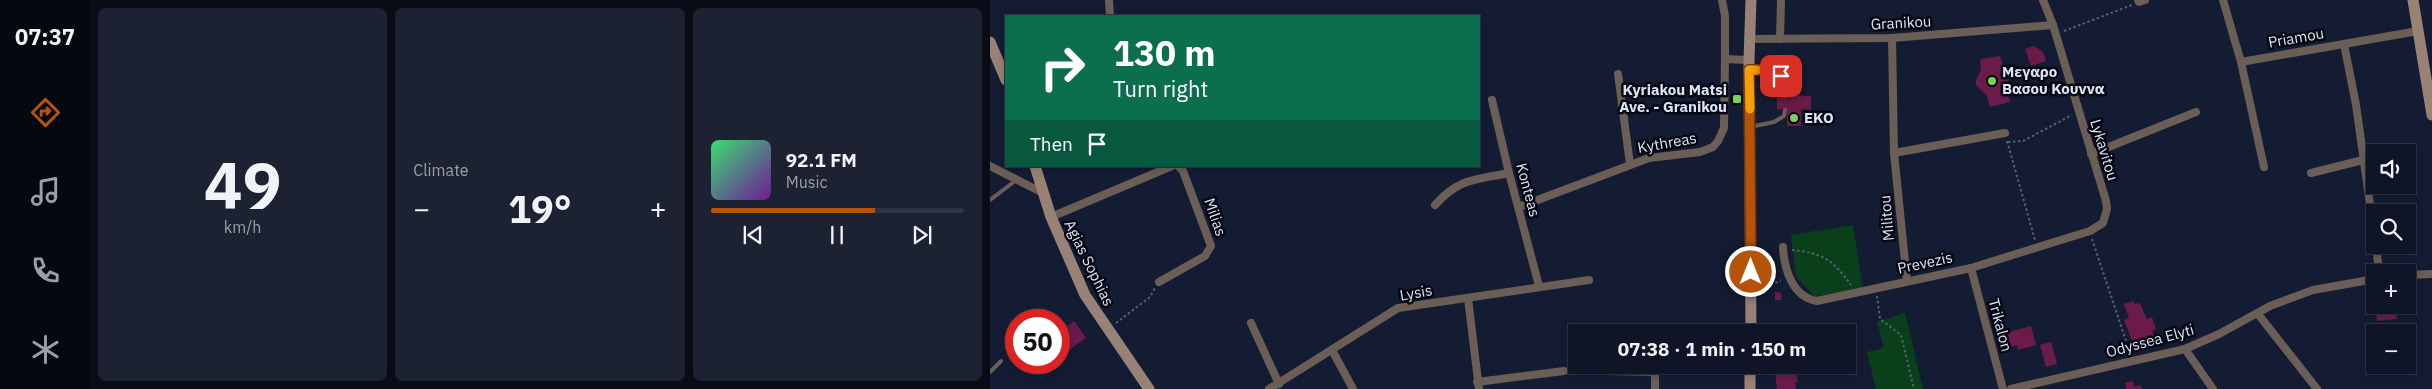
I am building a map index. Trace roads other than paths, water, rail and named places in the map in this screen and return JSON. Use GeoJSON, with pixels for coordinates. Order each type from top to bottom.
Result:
{"type":"FeatureCollection","features":[{"type":"Feature","properties":{"kind":"street"},"geometry":{"type":"LineString","coordinates":[[1109,0],[1110,15]]}},
{"type":"Feature","properties":{"kind":"street","name":"Kythreas"},"geometry":{"type":"LineString","coordinates":[[1519,207],[1630,164],[1649,158],[1707,150],[1718,141],[1725,121],[1725,16],[1722,0]]}},
{"type":"Feature","properties":{"kind":"street"},"geometry":{"type":"LineString","coordinates":[[1751,324],[1749,40],[1753,0]]}},
{"type":"Feature","properties":{"kind":"street"},"geometry":{"type":"LineString","coordinates":[[1780,39],[1781,0]]}},
{"type":"Feature","properties":{"kind":"street","name":"Lykavitou"},"geometry":{"type":"LineString","coordinates":[[2043,0],[2056,34],[2106,201],[2107,209],[2103,223]]}},
{"type":"Feature","properties":{"kind":"street"},"geometry":{"type":"LineString","coordinates":[[2224,0],[2241,62],[2264,167]]}},
{"type":"Feature","properties":{"kind":"street"},"geometry":{"type":"LineString","coordinates":[[2413,0],[2418,31],[2428,61],[2432,115]]}},
{"type":"Feature","properties":{"kind":"street","name":"Granikou"},"geometry":{"type":"LineString","coordinates":[[1749,40],[1892,38],[2053,25]]}},
{"type":"Feature","properties":{"kind":"street","name":"Priamou"},"geometry":{"type":"LineString","coordinates":[[2241,62],[2418,31]]}},
{"type":"Feature","properties":{"kind":"street","name":"Militou"},"geometry":{"type":"LineString","coordinates":[[1892,38],[1894,153],[1906,281]]}},
{"type":"Feature","properties":{"kind":"street"},"geometry":{"type":"LineString","coordinates":[[990,42],[1005,78]]}},
{"type":"Feature","properties":{"kind":"street"},"geometry":{"type":"LineString","coordinates":[[2344,44],[2370,204]]}},
{"type":"Feature","properties":{"kind":"street"},"geometry":{"type":"LineString","coordinates":[[1725,59],[1749,65]]}},
{"type":"Feature","properties":{"kind":"street"},"geometry":{"type":"LineString","coordinates":[[1618,74],[1630,164]]}},
{"type":"Feature","properties":{"kind":"street","name":"Konteas"},"geometry":{"type":"LineString","coordinates":[[1492,100],[1539,286]]}},
{"type":"Feature","properties":{"kind":"street"},"geometry":{"type":"LineString","coordinates":[[2091,154],[2196,112]]}},
{"type":"Feature","properties":{"kind":"street"},"geometry":{"type":"LineString","coordinates":[[1894,153],[2005,133]]}},
{"type":"Feature","properties":{"kind":"street"},"geometry":{"type":"LineString","coordinates":[[2310,173],[2363,160]]}},
{"type":"Feature","properties":{"kind":"street"},"geometry":{"type":"LineString","coordinates":[[990,166],[1016,181],[1045,194]]}},
{"type":"Feature","properties":{"kind":"street","name":"Agias Sophias"},"geometry":{"type":"LineString","coordinates":[[1035,167],[1051,217],[1085,295],[1150,389]]}},
{"type":"Feature","properties":{"kind":"street"},"geometry":{"type":"LineString","coordinates":[[1051,217],[1170,167]]}},
{"type":"Feature","properties":{"kind":"street","name":"Milias"},"geometry":{"type":"LineString","coordinates":[[1159,282],[1205,256],[1211,246],[1183,171],[1179,167]]}},
{"type":"Feature","properties":{"kind":"street"},"geometry":{"type":"LineString","coordinates":[[1435,205],[1449,189],[1465,182],[1509,173]]}},
{"type":"Feature","properties":{"kind":"street","name":"Prevezis"},"geometry":{"type":"LineString","coordinates":[[1783,248],[1784,263],[1790,278],[1800,293],[1814,300],[1832,299],[1971,268],[2090,231],[2103,223]]}},
{"type":"Feature","properties":{"kind":"street","name":"Trikalon"},"geometry":{"type":"LineString","coordinates":[[1971,268],[2003,389]]}},
{"type":"Feature","properties":{"kind":"street"},"geometry":{"type":"LineString","coordinates":[[2416,275],[2432,274]]}},
{"type":"Feature","properties":{"kind":"street","name":"Lysis"},"geometry":{"type":"LineString","coordinates":[[1269,389],[1280,384],[1398,308],[1589,280]]}},
{"type":"Feature","properties":{"kind":"street","name":"Odyssea Elyti"},"geometry":{"type":"LineString","coordinates":[[2012,389],[2185,349],[2258,314],[2270,306],[2313,290],[2366,280]]}},
{"type":"Feature","properties":{"kind":"street"},"geometry":{"type":"LineString","coordinates":[[1468,298],[1478,385],[1564,371]]}},
{"type":"Feature","properties":{"kind":"street"},"geometry":{"type":"LineString","coordinates":[[2258,314],[2317,389]]}},
{"type":"Feature","properties":{"kind":"street"},"geometry":{"type":"LineString","coordinates":[[1250,323],[1280,384]]}},
{"type":"Feature","properties":{"kind":"street"},"geometry":{"type":"LineString","coordinates":[[2185,349],[2213,389]]}},
{"type":"Feature","properties":{"kind":"street"},"geometry":{"type":"LineString","coordinates":[[1332,350],[1353,389]]}},
{"type":"Feature","properties":{"kind":"street"},"geometry":{"type":"LineString","coordinates":[[1655,374],[1655,389]]}},
{"type":"Feature","properties":{"kind":"street"},"geometry":{"type":"LineString","coordinates":[[1750,374],[1750,389]]}},
{"type":"Feature","properties":{"kind":"lane"},"geometry":{"type":"LineString","coordinates":[[1749,65],[1772,70],[1781,76],[1785,96]]}},
{"type":"Feature","properties":{"kind":"lane"},"geometry":{"type":"LineString","coordinates":[[1750,126],[1774,122],[1784,116],[1785,110]]}},
{"type":"Feature","properties":{"kind":"lane"},"geometry":{"type":"LineString","coordinates":[[990,200],[1016,181]]}},
{"type":"Feature","properties":{"kind":"lane"},"geometry":{"type":"LineString","coordinates":[[990,372],[1001,361]]}},
{"type":"Feature","properties":{"kind":"place","name":"Μεγαρο Βασου Κουννα"},"geometry":{"type":"Point","coordinates":[1992,81]}},
{"type":"Feature","properties":{"kind":"place","name":"Kyriakou Matsi Ave. - Granikou"},"geometry":{"type":"Point","coordinates":[1737,99]}},
{"type":"Feature","properties":{"kind":"place","name":"EKO"},"geometry":{"type":"Point","coordinates":[1794,118]}}]}
